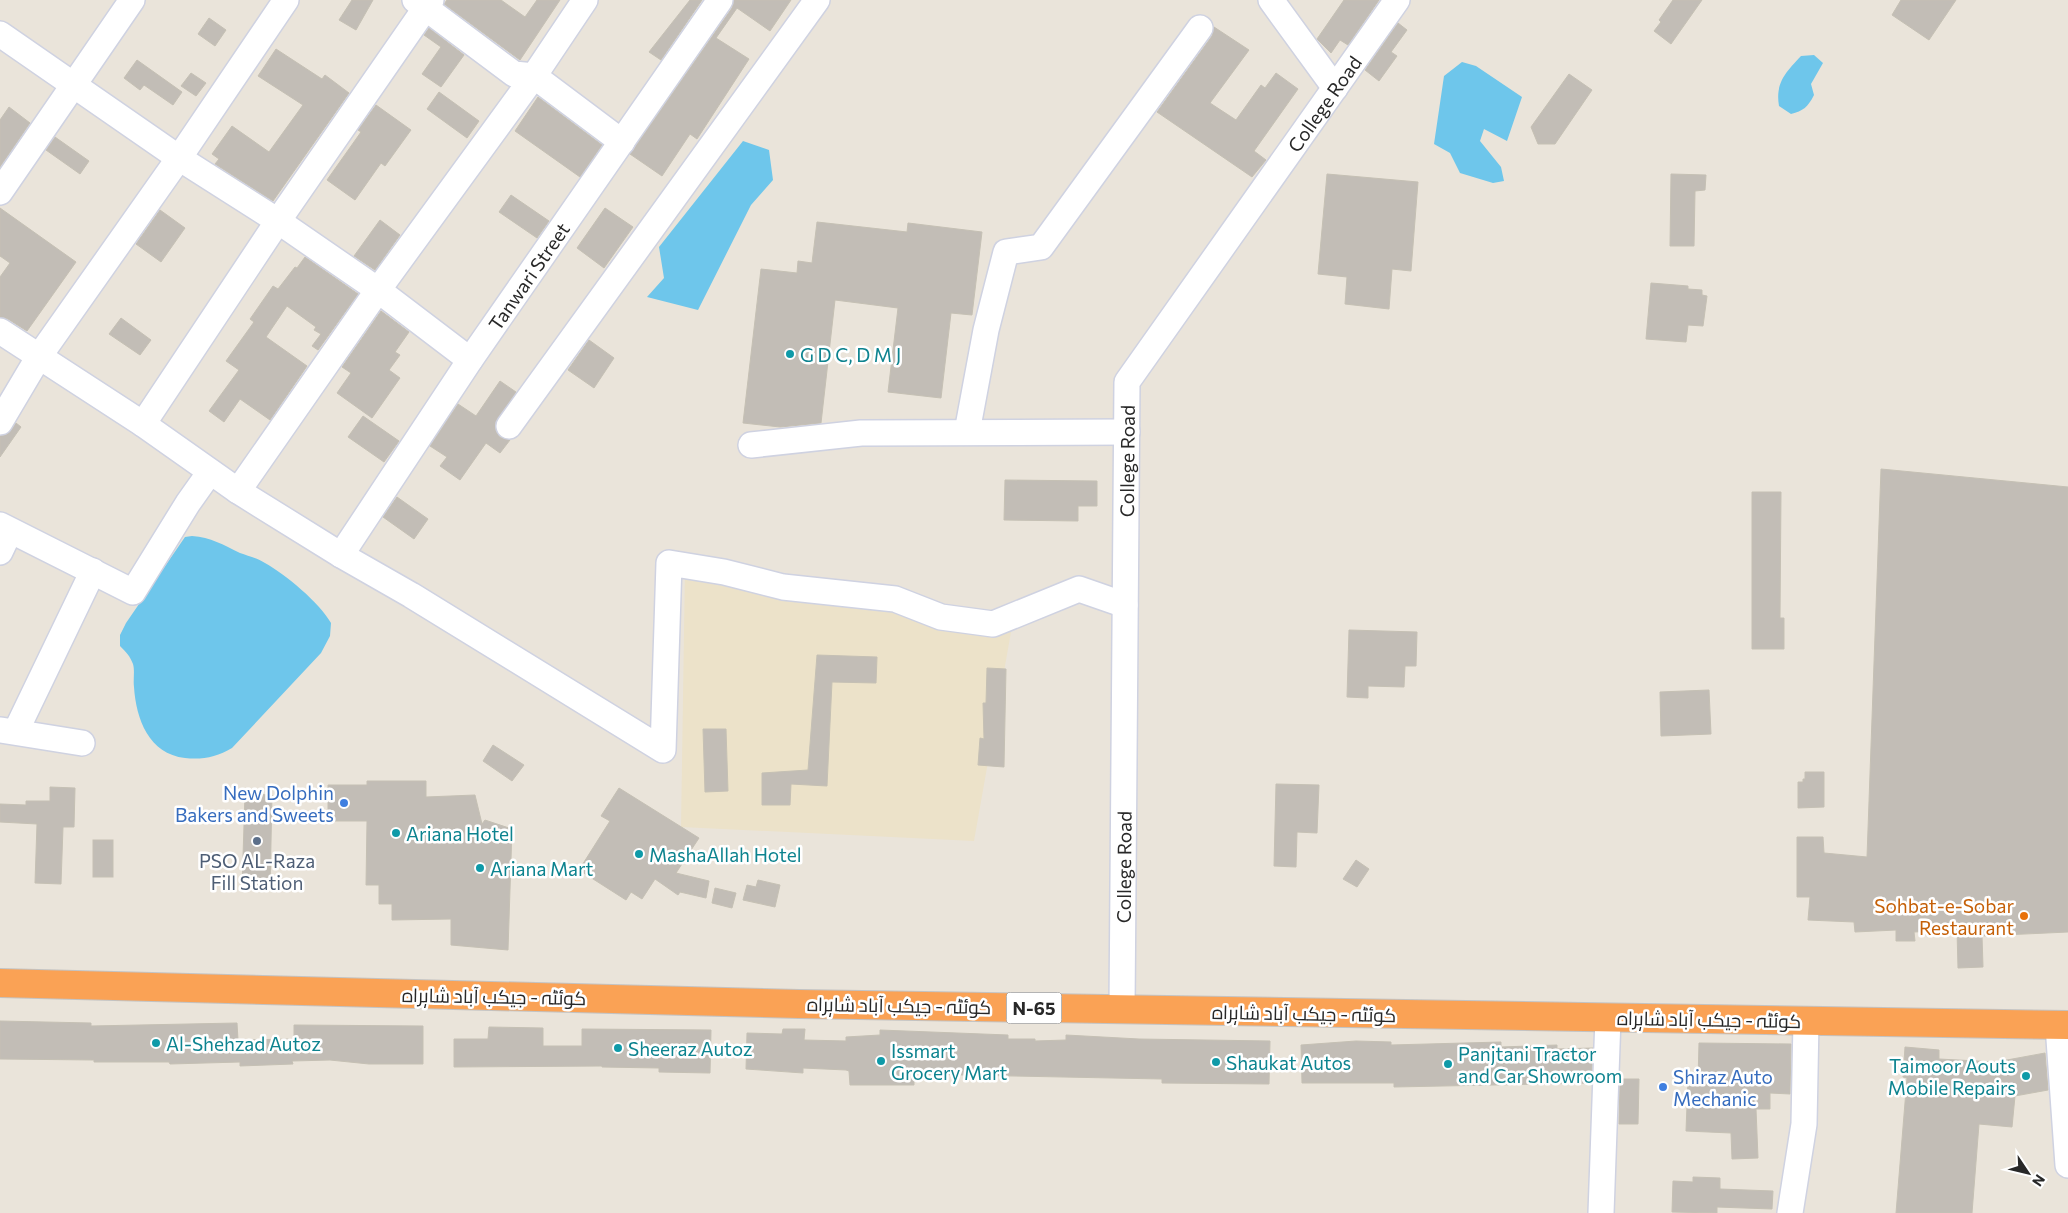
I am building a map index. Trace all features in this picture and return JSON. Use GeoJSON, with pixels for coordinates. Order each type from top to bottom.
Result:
{"type":"FeatureCollection","features":[{"type":"Feature","properties":{"kind":"highway","name":"کوئٹہ - جیکب آباد شاہراہ"},"geometry":{"type":"LineString","coordinates":[[0,983],[800,1004],[2063,1025]]}},
{"type":"Feature","properties":{"kind":"street"},"geometry":{"type":"LineString","coordinates":[[0,192],[132,0]]}},
{"type":"Feature","properties":{"kind":"street"},"geometry":{"type":"LineString","coordinates":[[0,422],[38,358],[179,158],[286,0]]}},
{"type":"Feature","properties":{"kind":"street"},"geometry":{"type":"LineString","coordinates":[[238,492],[378,290],[534,76],[585,0]]}},
{"type":"Feature","properties":{"kind":"street","name":"Tanwari Street"},"geometry":{"type":"LineString","coordinates":[[341,555],[470,360],[720,0]]}},
{"type":"Feature","properties":{"kind":"street"},"geometry":{"type":"LineString","coordinates":[[509,426],[817,0]]}},
{"type":"Feature","properties":{"kind":"street"},"geometry":{"type":"LineString","coordinates":[[1271,0],[1335,88]]}},
{"type":"Feature","properties":{"kind":"street","name":"College Road"},"geometry":{"type":"LineString","coordinates":[[1122,1009],[1127,382],[1397,0]]}},
{"type":"Feature","properties":{"kind":"street"},"geometry":{"type":"LineString","coordinates":[[142,424],[424,3],[514,74],[534,76],[622,142]]}},
{"type":"Feature","properties":{"kind":"street"},"geometry":{"type":"LineString","coordinates":[[967,432],[986,330],[1006,252],[1041,246],[1200,28]]}},
{"type":"Feature","properties":{"kind":"street"},"geometry":{"type":"LineString","coordinates":[[0,34],[179,158],[278,221],[378,290],[470,360]]}},
{"type":"Feature","properties":{"kind":"street"},"geometry":{"type":"LineString","coordinates":[[0,331],[38,358],[142,424],[238,492],[411,595],[663,750],[669,563],[724,572],[784,587],[895,599],[942,617],[993,624],[1080,589],[1125,604]]}},
{"type":"Feature","properties":{"kind":"street"},"geometry":{"type":"LineString","coordinates":[[751,445],[861,432],[1127,432]]}},
{"type":"Feature","properties":{"kind":"street"},"geometry":{"type":"LineString","coordinates":[[3,536],[93,571],[133,592],[188,503],[210,472]]}},
{"type":"Feature","properties":{"kind":"street"},"geometry":{"type":"LineString","coordinates":[[82,743],[8,731],[93,571]]}},
{"type":"Feature","properties":{"kind":"street"},"geometry":{"type":"LineString","coordinates":[[1601,1213],[1608,1018]]}},
{"type":"Feature","properties":{"kind":"street"},"geometry":{"type":"LineString","coordinates":[[1790,1213],[1804,1124],[1806,1021]]}},
{"type":"Feature","properties":{"kind":"street"},"geometry":{"type":"LineString","coordinates":[[2063,1025],[2068,1165]]}},
{"type":"Feature","properties":{"kind":"shaded area"},"geometry":{"type":"Polygon","coordinates":[[[685,567],[1011,632],[974,841],[681,827],[685,567]]]}},
{"type":"Feature","properties":{"kind":"water"},"geometry":{"type":"Polygon","coordinates":[[[1814,55],[1823,63],[1811,84],[1814,95],[1805,108],[1791,114],[1779,106],[1780,84],[1786,73],[1801,56],[1814,55]]]}},
{"type":"Feature","properties":{"kind":"water"},"geometry":{"type":"Polygon","coordinates":[[[1462,62],[1476,66],[1522,97],[1507,141],[1484,129],[1480,141],[1501,167],[1504,181],[1493,183],[1460,173],[1450,153],[1434,144],[1444,76],[1462,62]]]}},
{"type":"Feature","properties":{"kind":"water"},"geometry":{"type":"Polygon","coordinates":[[[743,141],[769,150],[773,180],[751,205],[698,310],[647,297],[664,278],[659,247],[743,141]]]}},
{"type":"Feature","properties":{"kind":"water"},"geometry":{"type":"Polygon","coordinates":[[[192,536],[217,542],[273,568],[311,598],[331,623],[330,636],[321,653],[232,748],[215,756],[197,759],[173,755],[162,750],[147,733],[135,699],[133,664],[128,654],[120,646],[120,635],[126,623],[185,537],[192,536]]]}},
{"type":"Feature","properties":{"kind":"building"},"geometry":{"type":"Polygon","coordinates":[[[352,0],[373,0],[356,30],[339,20],[352,0]]]}},
{"type":"Feature","properties":{"kind":"building"},"geometry":{"type":"Polygon","coordinates":[[[447,0],[501,0],[525,17],[537,0],[560,0],[520,60],[444,4],[447,0]]]}},
{"type":"Feature","properties":{"kind":"building"},"geometry":{"type":"Polygon","coordinates":[[[690,0],[702,0],[661,60],[649,52],[690,0]]]}},
{"type":"Feature","properties":{"kind":"building"},"geometry":{"type":"Polygon","coordinates":[[[734,0],[791,0],[770,31],[737,8],[716,38],[749,59],[697,139],[690,134],[662,176],[630,154],[732,8],[734,0]]]}},
{"type":"Feature","properties":{"kind":"building"},"geometry":{"type":"Polygon","coordinates":[[[1344,0],[1379,0],[1348,45],[1340,40],[1331,53],[1317,39],[1344,0]]]}},
{"type":"Feature","properties":{"kind":"building"},"geometry":{"type":"Polygon","coordinates":[[[1673,0],[1702,0],[1671,44],[1654,31],[1673,0]]]}},
{"type":"Feature","properties":{"kind":"building"},"geometry":{"type":"Polygon","coordinates":[[[1901,0],[1956,0],[1929,40],[1892,15],[1901,0]]]}},
{"type":"Feature","properties":{"kind":"building"},"geometry":{"type":"Polygon","coordinates":[[[209,18],[226,30],[215,46],[198,34],[209,18]]]}},
{"type":"Feature","properties":{"kind":"building"},"geometry":{"type":"Polygon","coordinates":[[[1398,23],[1407,30],[1391,52],[1397,56],[1379,81],[1365,70],[1398,23]]]}},
{"type":"Feature","properties":{"kind":"building"},"geometry":{"type":"Polygon","coordinates":[[[1214,27],[1249,50],[1210,103],[1236,120],[1261,85],[1265,88],[1276,73],[1298,89],[1254,151],[1266,160],[1252,177],[1157,112],[1212,36],[1214,27]]]}},
{"type":"Feature","properties":{"kind":"building"},"geometry":{"type":"Polygon","coordinates":[[[429,28],[464,55],[441,87],[422,74],[441,47],[424,35],[429,28]]]}},
{"type":"Feature","properties":{"kind":"building"},"geometry":{"type":"Polygon","coordinates":[[[276,49],[322,79],[325,75],[349,93],[273,201],[215,164],[219,159],[212,154],[232,126],[269,152],[303,105],[258,76],[276,49]]]}},
{"type":"Feature","properties":{"kind":"building"},"geometry":{"type":"Polygon","coordinates":[[[137,60],[182,92],[173,105],[144,85],[140,90],[124,78],[137,60]]]}},
{"type":"Feature","properties":{"kind":"building"},"geometry":{"type":"Polygon","coordinates":[[[191,73],[206,83],[196,96],[181,86],[191,73]]]}},
{"type":"Feature","properties":{"kind":"building"},"geometry":{"type":"Polygon","coordinates":[[[1569,74],[1592,90],[1555,144],[1538,144],[1531,127],[1569,74]]]}},
{"type":"Feature","properties":{"kind":"building"},"geometry":{"type":"Polygon","coordinates":[[[439,92],[479,121],[467,138],[427,109],[439,92]]]}},
{"type":"Feature","properties":{"kind":"building"},"geometry":{"type":"Polygon","coordinates":[[[538,97],[602,145],[580,177],[515,131],[538,97]]]}},
{"type":"Feature","properties":{"kind":"building"},"geometry":{"type":"Polygon","coordinates":[[[376,105],[411,130],[385,166],[381,163],[355,200],[327,180],[361,132],[358,130],[376,105]]]}},
{"type":"Feature","properties":{"kind":"building"},"geometry":{"type":"Polygon","coordinates":[[[9,107],[30,123],[0,167],[0,120],[9,107]]]}},
{"type":"Feature","properties":{"kind":"building"},"geometry":{"type":"Polygon","coordinates":[[[55,137],[89,161],[80,174],[46,150],[55,137]]]}},
{"type":"Feature","properties":{"kind":"building"},"geometry":{"type":"Polygon","coordinates":[[[1327,174],[1418,182],[1411,271],[1392,269],[1389,309],[1345,304],[1347,277],[1318,274],[1327,174]]]}},
{"type":"Feature","properties":{"kind":"building"},"geometry":{"type":"Polygon","coordinates":[[[1671,174],[1706,175],[1705,190],[1695,191],[1694,246],[1670,246],[1671,174]]]}},
{"type":"Feature","properties":{"kind":"building"},"geometry":{"type":"Polygon","coordinates":[[[511,195],[549,221],[537,238],[499,212],[511,195]]]}},
{"type":"Feature","properties":{"kind":"building"},"geometry":{"type":"Polygon","coordinates":[[[0,208],[76,262],[27,331],[8,319],[0,317],[0,277],[10,263],[0,256],[0,208]]]}},
{"type":"Feature","properties":{"kind":"building"},"geometry":{"type":"Polygon","coordinates":[[[605,208],[633,227],[604,268],[577,248],[605,208]]]}},
{"type":"Feature","properties":{"kind":"building"},"geometry":{"type":"Polygon","coordinates":[[[160,210],[185,228],[161,262],[136,244],[160,210]]]}},
{"type":"Feature","properties":{"kind":"building"},"geometry":{"type":"Polygon","coordinates":[[[380,220],[400,235],[375,270],[354,256],[380,220]]]}},
{"type":"Feature","properties":{"kind":"building","name":"G D C, D M J"},"geometry":{"type":"Polygon","coordinates":[[[817,222],[907,232],[908,223],[982,232],[972,315],[951,313],[941,398],[888,392],[898,308],[835,300],[821,423],[780,427],[743,423],[761,269],[797,273],[798,261],[812,263],[817,222]]]}},
{"type":"Feature","properties":{"kind":"building"},"geometry":{"type":"Polygon","coordinates":[[[305,257],[358,294],[318,350],[312,346],[321,334],[314,330],[316,327],[287,306],[266,337],[307,366],[270,420],[240,399],[224,422],[209,411],[239,370],[226,361],[254,322],[250,319],[273,286],[278,289],[305,257]]]}},
{"type":"Feature","properties":{"kind":"building"},"geometry":{"type":"Polygon","coordinates":[[[1651,283],[1688,286],[1688,289],[1702,290],[1702,295],[1707,296],[1703,326],[1688,325],[1686,342],[1646,339],[1651,283]]]}},
{"type":"Feature","properties":{"kind":"building"},"geometry":{"type":"Polygon","coordinates":[[[381,311],[409,332],[395,352],[400,355],[389,370],[400,378],[372,418],[337,393],[351,373],[342,367],[381,311]]]}},
{"type":"Feature","properties":{"kind":"building"},"geometry":{"type":"Polygon","coordinates":[[[121,318],[151,340],[140,355],[109,334],[121,318]]]}},
{"type":"Feature","properties":{"kind":"building"},"geometry":{"type":"Polygon","coordinates":[[[589,340],[614,358],[594,388],[568,370],[589,340]]]}},
{"type":"Feature","properties":{"kind":"building"},"geometry":{"type":"Polygon","coordinates":[[[500,381],[516,392],[495,424],[496,431],[500,437],[510,440],[500,453],[486,443],[460,480],[440,466],[447,457],[430,446],[458,404],[476,416],[500,381]]]}},
{"type":"Feature","properties":{"kind":"building"},"geometry":{"type":"Polygon","coordinates":[[[363,416],[399,441],[384,462],[348,437],[363,416]]]}},
{"type":"Feature","properties":{"kind":"building"},"geometry":{"type":"Polygon","coordinates":[[[16,423],[21,427],[0,457],[0,436],[7,434],[16,423]]]}},
{"type":"Feature","properties":{"kind":"building"},"geometry":{"type":"Polygon","coordinates":[[[1881,469],[2068,487],[2068,932],[1982,936],[1983,967],[1958,968],[1957,930],[1914,932],[1915,941],[1896,941],[1896,930],[1855,932],[1854,922],[1808,920],[1810,897],[1797,897],[1797,837],[1823,837],[1824,853],[1867,857],[1881,469]]]}},
{"type":"Feature","properties":{"kind":"building"},"geometry":{"type":"Polygon","coordinates":[[[1005,480],[1097,481],[1097,506],[1078,506],[1078,521],[1004,520],[1005,480]]]}},
{"type":"Feature","properties":{"kind":"building"},"geometry":{"type":"Polygon","coordinates":[[[1752,492],[1781,492],[1780,618],[1784,618],[1784,649],[1752,649],[1752,492]]]}},
{"type":"Feature","properties":{"kind":"building"},"geometry":{"type":"Polygon","coordinates":[[[397,497],[428,519],[414,539],[383,517],[397,497]]]}},
{"type":"Feature","properties":{"kind":"building"},"geometry":{"type":"Polygon","coordinates":[[[1349,630],[1417,632],[1416,666],[1405,666],[1404,687],[1368,686],[1368,698],[1347,697],[1349,630]]]}},
{"type":"Feature","properties":{"kind":"building"},"geometry":{"type":"Polygon","coordinates":[[[817,655],[877,657],[876,683],[832,682],[827,786],[791,784],[790,805],[762,805],[762,773],[808,770],[817,655]]]}},
{"type":"Feature","properties":{"kind":"building"},"geometry":{"type":"Polygon","coordinates":[[[987,668],[1006,669],[1004,767],[978,765],[980,738],[984,739],[983,703],[986,703],[987,668]]]}},
{"type":"Feature","properties":{"kind":"building"},"geometry":{"type":"Polygon","coordinates":[[[1709,690],[1711,734],[1661,736],[1660,692],[1709,690]]]}},
{"type":"Feature","properties":{"kind":"building"},"geometry":{"type":"Polygon","coordinates":[[[703,729],[726,729],[728,791],[705,792],[703,729]]]}},
{"type":"Feature","properties":{"kind":"building"},"geometry":{"type":"Polygon","coordinates":[[[493,745],[524,765],[512,781],[483,761],[493,745]]]}},
{"type":"Feature","properties":{"kind":"building"},"geometry":{"type":"Polygon","coordinates":[[[1805,772],[1824,772],[1824,807],[1798,808],[1798,782],[1803,782],[1805,772]]]}},
{"type":"Feature","properties":{"kind":"building"},"geometry":{"type":"Polygon","coordinates":[[[367,781],[426,781],[426,797],[475,795],[482,824],[485,820],[512,829],[508,950],[451,945],[451,919],[392,920],[392,904],[379,904],[379,885],[366,885],[367,821],[328,821],[328,785],[367,785],[367,781]]]}},
{"type":"Feature","properties":{"kind":"building"},"geometry":{"type":"Polygon","coordinates":[[[1276,784],[1319,785],[1317,833],[1297,832],[1296,867],[1274,866],[1276,784]]]}},
{"type":"Feature","properties":{"kind":"building"},"geometry":{"type":"Polygon","coordinates":[[[50,787],[75,788],[74,827],[63,827],[61,884],[35,883],[37,824],[0,822],[0,804],[26,805],[26,801],[50,801],[50,787]]]}},
{"type":"Feature","properties":{"kind":"building","name":"MashaAllah Hotel"},"geometry":{"type":"Polygon","coordinates":[[[619,788],[699,838],[676,873],[709,881],[706,898],[680,892],[678,895],[655,879],[642,899],[631,892],[626,900],[579,870],[610,821],[601,816],[619,788]]]}},
{"type":"Feature","properties":{"kind":"building","name":"PSO AL-Raza Fill Station"},"geometry":{"type":"Polygon","coordinates":[[[245,794],[272,795],[270,888],[242,888],[245,794]]]}},
{"type":"Feature","properties":{"kind":"building"},"geometry":{"type":"Polygon","coordinates":[[[93,840],[113,840],[113,877],[93,877],[93,840]]]}},
{"type":"Feature","properties":{"kind":"building"},"geometry":{"type":"Polygon","coordinates":[[[1356,860],[1369,869],[1357,887],[1343,879],[1356,860]]]}},
{"type":"Feature","properties":{"kind":"building"},"geometry":{"type":"Polygon","coordinates":[[[758,880],[780,885],[775,907],[743,900],[747,885],[756,887],[758,880]]]}},
{"type":"Feature","properties":{"kind":"building"},"geometry":{"type":"Polygon","coordinates":[[[715,888],[736,893],[732,908],[712,903],[715,888]]]}},
{"type":"Feature","properties":{"kind":"building"},"geometry":{"type":"Polygon","coordinates":[[[0,1021],[91,1023],[91,1026],[237,1023],[238,1040],[294,1039],[294,1025],[423,1026],[423,1064],[369,1064],[330,1060],[292,1061],[293,1064],[240,1066],[240,1062],[170,1064],[169,1062],[0,1059],[0,1021]]]}},
{"type":"Feature","properties":{"kind":"building"},"geometry":{"type":"Polygon","coordinates":[[[489,1027],[543,1028],[543,1046],[582,1046],[582,1029],[711,1030],[710,1073],[659,1072],[659,1068],[602,1066],[454,1067],[454,1039],[488,1039],[489,1027]]]}},
{"type":"Feature","properties":{"kind":"building"},"geometry":{"type":"Polygon","coordinates":[[[783,1029],[805,1029],[804,1040],[846,1041],[846,1037],[880,1035],[880,1030],[1008,1035],[1008,1039],[1035,1039],[1035,1041],[1066,1040],[1066,1035],[1139,1039],[1270,1041],[1269,1084],[1162,1083],[1162,1079],[914,1074],[914,1085],[850,1085],[849,1071],[846,1070],[803,1068],[803,1073],[746,1069],[747,1033],[782,1034],[783,1029]]]}},
{"type":"Feature","properties":{"kind":"building"},"geometry":{"type":"Polygon","coordinates":[[[1356,1041],[1391,1042],[1391,1045],[1501,1042],[1501,1047],[1557,1045],[1557,1049],[1593,1048],[1591,1083],[1394,1087],[1394,1083],[1302,1083],[1301,1045],[1356,1041]]]}},
{"type":"Feature","properties":{"kind":"building"},"geometry":{"type":"Polygon","coordinates":[[[1699,1043],[1791,1044],[1790,1094],[1770,1093],[1770,1109],[1756,1109],[1758,1158],[1732,1159],[1731,1133],[1686,1131],[1688,1080],[1698,1081],[1699,1043]]]}},
{"type":"Feature","properties":{"kind":"building"},"geometry":{"type":"Polygon","coordinates":[[[1905,1047],[1939,1050],[1939,1059],[1996,1062],[2045,1053],[2048,1090],[2015,1096],[2012,1127],[1979,1124],[1972,1213],[1896,1213],[1907,1078],[1903,1077],[1905,1047]]]}},
{"type":"Feature","properties":{"kind":"building"},"geometry":{"type":"Polygon","coordinates":[[[1620,1079],[1639,1079],[1638,1124],[1619,1124],[1620,1079]]]}},
{"type":"Feature","properties":{"kind":"building"},"geometry":{"type":"Polygon","coordinates":[[[1693,1177],[1720,1178],[1720,1189],[1773,1191],[1772,1209],[1717,1207],[1717,1213],[1672,1212],[1673,1181],[1693,1182],[1693,1177]]]}},
{"type":"Feature","properties":{"kind":"place","name":"G D C, D M J"},"geometry":{"type":"Point","coordinates":[790,354]}},
{"type":"Feature","properties":{"kind":"place","name":"New Dolphin Bakers and Sweets"},"geometry":{"type":"Point","coordinates":[344,803]}},
{"type":"Feature","properties":{"kind":"place","name":"Ariana Hotel"},"geometry":{"type":"Point","coordinates":[396,833]}},
{"type":"Feature","properties":{"kind":"place","name":"PSO AL-Raza Fill Station"},"geometry":{"type":"Point","coordinates":[257,841]}},
{"type":"Feature","properties":{"kind":"place","name":"MashaAllah Hotel"},"geometry":{"type":"Point","coordinates":[639,854]}},
{"type":"Feature","properties":{"kind":"place","name":"Ariana Mart"},"geometry":{"type":"Point","coordinates":[480,868]}},
{"type":"Feature","properties":{"kind":"place","name":"Sohbat-e-Sobar Restaurant"},"geometry":{"type":"Point","coordinates":[2024,916]}},
{"type":"Feature","properties":{"kind":"place","name":"Al-Shehzad Autoz"},"geometry":{"type":"Point","coordinates":[156,1043]}},
{"type":"Feature","properties":{"kind":"place","name":"Sheeraz Autoz"},"geometry":{"type":"Point","coordinates":[618,1048]}},
{"type":"Feature","properties":{"kind":"place","name":"Issmart Grocery Mart"},"geometry":{"type":"Point","coordinates":[881,1061]}},
{"type":"Feature","properties":{"kind":"place","name":"Shaukat Autos"},"geometry":{"type":"Point","coordinates":[1216,1062]}},
{"type":"Feature","properties":{"kind":"place","name":"Panjtani Tractor and Car Showroom"},"geometry":{"type":"Point","coordinates":[1448,1064]}},
{"type":"Feature","properties":{"kind":"place","name":"Taimoor Aouts Mobile Repairs"},"geometry":{"type":"Point","coordinates":[2026,1076]}},
{"type":"Feature","properties":{"kind":"place","name":"Shiraz Auto Mechanic"},"geometry":{"type":"Point","coordinates":[1663,1087]}}]}
